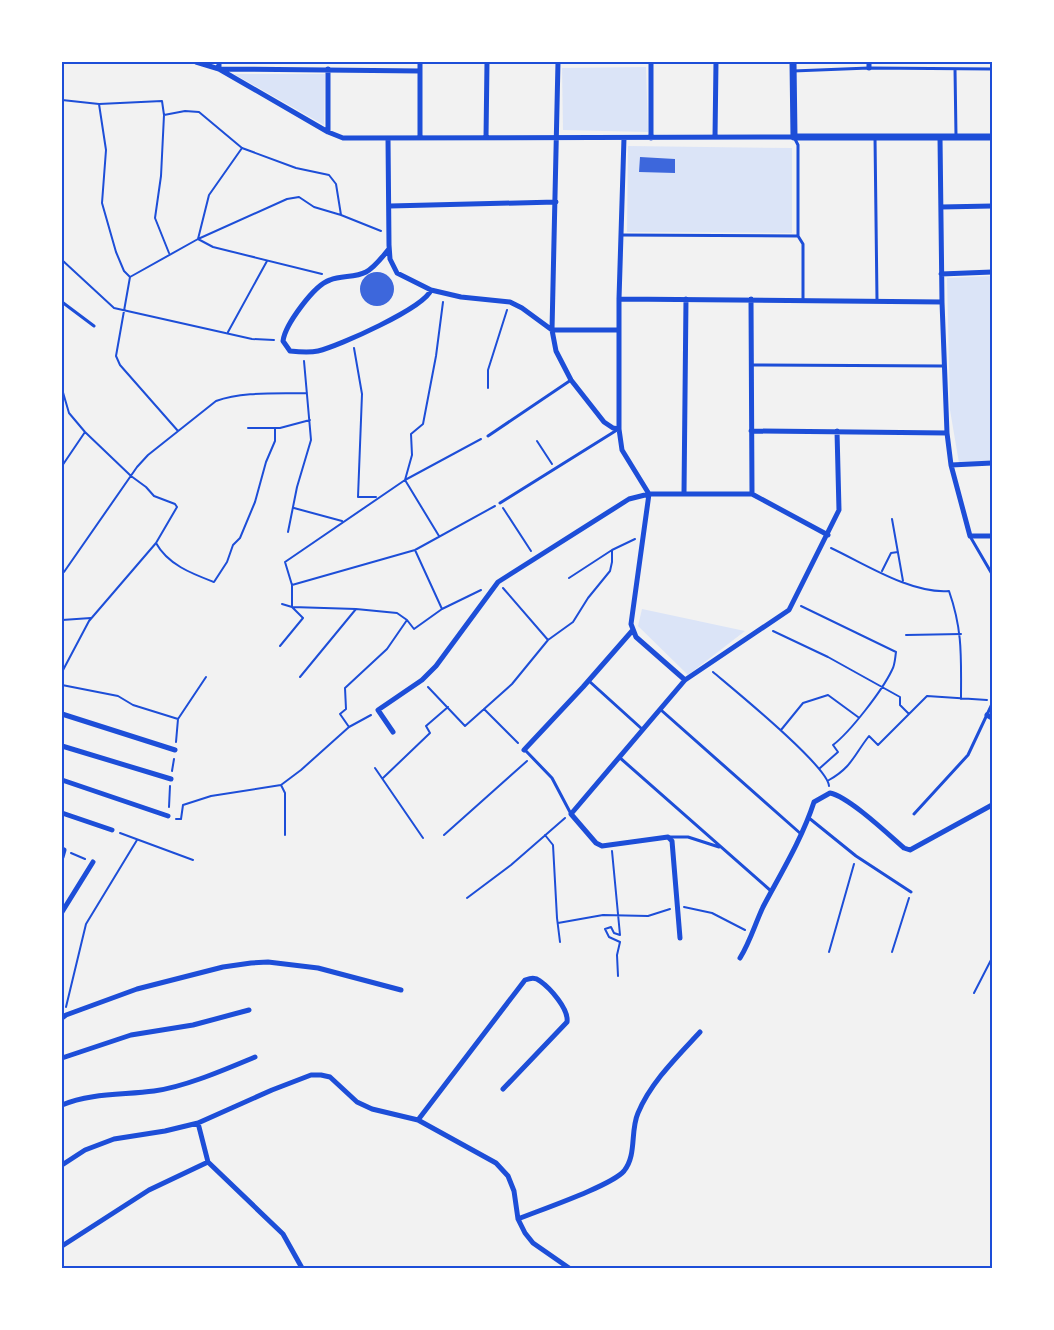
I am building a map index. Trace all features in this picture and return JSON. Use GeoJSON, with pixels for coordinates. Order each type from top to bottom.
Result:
{"type":"FeatureCollection","features":[{"type":"Feature","properties":{"kind":"street"},"geometry":{"type":"LineString","coordinates":[[196,62],[219,69],[328,132],[343,138],[993,137]]}},
{"type":"Feature","properties":{"kind":"street"},"geometry":{"type":"LineString","coordinates":[[219,62],[219,69]]}},
{"type":"Feature","properties":{"kind":"street"},"geometry":{"type":"LineString","coordinates":[[420,62],[420,138]]}},
{"type":"Feature","properties":{"kind":"street"},"geometry":{"type":"LineString","coordinates":[[486,138],[487,62]]}},
{"type":"Feature","properties":{"kind":"street"},"geometry":{"type":"LineString","coordinates":[[558,62],[552,330],[556,351],[571,380],[604,422],[618,429]]}},
{"type":"Feature","properties":{"kind":"street"},"geometry":{"type":"LineString","coordinates":[[651,62],[651,138]]}},
{"type":"Feature","properties":{"kind":"street"},"geometry":{"type":"LineString","coordinates":[[715,138],[716,62]]}},
{"type":"Feature","properties":{"kind":"street"},"geometry":{"type":"LineString","coordinates":[[793,62],[794,137]]}},
{"type":"Feature","properties":{"kind":"street"},"geometry":{"type":"LineString","coordinates":[[219,69],[420,71]]}},
{"type":"Feature","properties":{"kind":"street"},"geometry":{"type":"LineString","coordinates":[[328,69],[328,132]]}},
{"type":"Feature","properties":{"kind":"street"},"geometry":{"type":"LineString","coordinates":[[940,137],[943,366],[951,465],[970,536],[993,536]]}},
{"type":"Feature","properties":{"kind":"street"},"geometry":{"type":"LineString","coordinates":[[388,138],[389,249],[390,259],[397,273],[431,290],[510,302],[552,330],[619,330]]}},
{"type":"Feature","properties":{"kind":"street"},"geometry":{"type":"LineString","coordinates":[[624,138],[618,429],[622,450],[649,494],[630,618],[632,632],[636,637],[686,680]]}},
{"type":"Feature","properties":{"kind":"street"},"geometry":{"type":"LineString","coordinates":[[390,206],[556,202]]}},
{"type":"Feature","properties":{"kind":"street"},"geometry":{"type":"LineString","coordinates":[[941,207],[993,206]]}},
{"type":"Feature","properties":{"kind":"street"},"geometry":{"type":"LineString","coordinates":[[389,249],[367,271],[327,280],[316,288],[286,329],[283,341],[290,351],[319,351],[353,339],[421,303],[431,290]]}},
{"type":"Feature","properties":{"kind":"street"},"geometry":{"type":"LineString","coordinates":[[941,274],[993,272]]}},
{"type":"Feature","properties":{"kind":"street"},"geometry":{"type":"LineString","coordinates":[[684,493],[686,299]]}},
{"type":"Feature","properties":{"kind":"street"},"geometry":{"type":"LineString","coordinates":[[619,300],[942,302]]}},
{"type":"Feature","properties":{"kind":"street"},"geometry":{"type":"LineString","coordinates":[[751,300],[752,495]]}},
{"type":"Feature","properties":{"kind":"street"},"geometry":{"type":"LineString","coordinates":[[751,431],[947,433]]}},
{"type":"Feature","properties":{"kind":"street"},"geometry":{"type":"LineString","coordinates":[[680,938],[672,841],[668,837],[602,846],[596,843],[571,814],[686,680],[789,610],[839,510],[837,431]]}},
{"type":"Feature","properties":{"kind":"street"},"geometry":{"type":"LineString","coordinates":[[951,465],[993,463]]}},
{"type":"Feature","properties":{"kind":"street"},"geometry":{"type":"LineString","coordinates":[[393,732],[378,710],[422,680],[436,666],[498,582],[629,499],[649,494],[752,495],[828,535]]}},
{"type":"Feature","properties":{"kind":"street"},"geometry":{"type":"LineString","coordinates":[[524,750],[632,632]]}},
{"type":"Feature","properties":{"kind":"street"},"geometry":{"type":"LineString","coordinates":[[62,714],[175,750]]}},
{"type":"Feature","properties":{"kind":"street"},"geometry":{"type":"LineString","coordinates":[[62,746],[171,779]]}},
{"type":"Feature","properties":{"kind":"street"},"geometry":{"type":"LineString","coordinates":[[62,780],[168,816]]}},
{"type":"Feature","properties":{"kind":"street"},"geometry":{"type":"LineString","coordinates":[[740,958],[809,818],[814,802],[830,793],[840,797],[904,848],[910,850],[993,805]]}},
{"type":"Feature","properties":{"kind":"street"},"geometry":{"type":"LineString","coordinates":[[62,813],[112,830]]}},
{"type":"Feature","properties":{"kind":"street"},"geometry":{"type":"LineString","coordinates":[[62,857],[63,850]]}},
{"type":"Feature","properties":{"kind":"street"},"geometry":{"type":"LineString","coordinates":[[62,912],[93,862]]}},
{"type":"Feature","properties":{"kind":"street"},"geometry":{"type":"LineString","coordinates":[[64,1016],[137,989],[223,967],[251,963],[268,962],[318,968],[401,990]]}},
{"type":"Feature","properties":{"kind":"street"},"geometry":{"type":"LineString","coordinates":[[418,1120],[525,980],[532,978],[540,981],[565,1008],[568,1015],[567,1022],[503,1089]]}},
{"type":"Feature","properties":{"kind":"street"},"geometry":{"type":"LineString","coordinates":[[62,1058],[131,1035],[193,1025],[249,1010]]}},
{"type":"Feature","properties":{"kind":"street"},"geometry":{"type":"LineString","coordinates":[[518,1219],[608,1181],[623,1172],[632,1153],[636,1115],[646,1094],[699,1032]]}},
{"type":"Feature","properties":{"kind":"street"},"geometry":{"type":"LineString","coordinates":[[62,1105],[81,1099],[137,1091],[154,1091],[195,1080],[255,1057]]}},
{"type":"Feature","properties":{"kind":"street"},"geometry":{"type":"LineString","coordinates":[[62,1165],[85,1150],[114,1139],[198,1123],[272,1090],[311,1075],[321,1074],[330,1077],[357,1102],[372,1109],[418,1120],[496,1163],[508,1176],[518,1219],[525,1233],[533,1243],[569,1269]]}},
{"type":"Feature","properties":{"kind":"street"},"geometry":{"type":"LineString","coordinates":[[198,1123],[208,1162],[283,1234],[302,1269]]}},
{"type":"Feature","properties":{"kind":"street"},"geometry":{"type":"LineString","coordinates":[[62,1246],[149,1191],[208,1162]]}},
{"type":"Feature","properties":{"kind":"lane"},"geometry":{"type":"LineString","coordinates":[[793,71],[869,65],[993,69]]}},
{"type":"Feature","properties":{"kind":"lane"},"geometry":{"type":"LineString","coordinates":[[955,69],[956,137]]}},
{"type":"Feature","properties":{"kind":"lane"},"geometry":{"type":"LineString","coordinates":[[794,137],[798,145],[798,236],[803,244],[803,301]]}},
{"type":"Feature","properties":{"kind":"lane"},"geometry":{"type":"LineString","coordinates":[[875,137],[877,300]]}},
{"type":"Feature","properties":{"kind":"lane"},"geometry":{"type":"LineString","coordinates":[[621,235],[798,236]]}},
{"type":"Feature","properties":{"kind":"lane"},"geometry":{"type":"LineString","coordinates":[[62,302],[94,326]]}},
{"type":"Feature","properties":{"kind":"lane"},"geometry":{"type":"LineString","coordinates":[[751,365],[943,366]]}},
{"type":"Feature","properties":{"kind":"lane"},"geometry":{"type":"LineString","coordinates":[[488,436],[571,380]]}},
{"type":"Feature","properties":{"kind":"lane"},"geometry":{"type":"LineString","coordinates":[[500,503],[618,429]]}},
{"type":"Feature","properties":{"kind":"lane"},"geometry":{"type":"LineString","coordinates":[[970,536],[993,574]]}},
{"type":"Feature","properties":{"kind":"lane"},"geometry":{"type":"LineString","coordinates":[[589,681],[642,729]]}},
{"type":"Feature","properties":{"kind":"lane"},"geometry":{"type":"LineString","coordinates":[[914,814],[968,755],[990,717],[993,702]]}},
{"type":"Feature","properties":{"kind":"lane"},"geometry":{"type":"LineString","coordinates":[[660,708],[801,834]]}},
{"type":"Feature","properties":{"kind":"lane"},"geometry":{"type":"LineString","coordinates":[[524,750],[552,778],[571,814]]}},
{"type":"Feature","properties":{"kind":"lane"},"geometry":{"type":"LineString","coordinates":[[619,757],[771,892]]}},
{"type":"Feature","properties":{"kind":"lane"},"geometry":{"type":"LineString","coordinates":[[809,818],[856,856],[911,892]]}},
{"type":"Feature","properties":{"kind":"lane"},"geometry":{"type":"LineString","coordinates":[[668,837],[688,837],[722,848]]}},
{"type":"Feature","properties":{"kind":"path"},"geometry":{"type":"LineString","coordinates":[[62,100],[99,104],[162,101],[164,115],[161,176],[155,218],[169,254]]}},
{"type":"Feature","properties":{"kind":"path"},"geometry":{"type":"LineString","coordinates":[[99,104],[106,150],[102,203],[116,252],[124,271],[130,277]]}},
{"type":"Feature","properties":{"kind":"path"},"geometry":{"type":"LineString","coordinates":[[164,115],[185,111],[199,112],[242,148],[296,168],[329,175],[336,184],[341,215]]}},
{"type":"Feature","properties":{"kind":"path"},"geometry":{"type":"LineString","coordinates":[[198,239],[209,195],[242,148]]}},
{"type":"Feature","properties":{"kind":"path"},"geometry":{"type":"LineString","coordinates":[[130,277],[198,239],[287,199],[299,198],[314,207],[390,234]]}},
{"type":"Feature","properties":{"kind":"path"},"geometry":{"type":"LineString","coordinates":[[198,239],[213,247],[339,277]]}},
{"type":"Feature","properties":{"kind":"path"},"geometry":{"type":"LineString","coordinates":[[62,260],[114,308],[252,339],[283,341]]}},
{"type":"Feature","properties":{"kind":"path"},"geometry":{"type":"LineString","coordinates":[[227,333],[267,261]]}},
{"type":"Feature","properties":{"kind":"path"},"geometry":{"type":"LineString","coordinates":[[130,277],[126,310],[116,356],[120,365],[178,431]]}},
{"type":"Feature","properties":{"kind":"path"},"geometry":{"type":"LineString","coordinates":[[439,537],[405,480],[412,455],[411,434],[423,424],[436,356],[444,293]]}},
{"type":"Feature","properties":{"kind":"path"},"geometry":{"type":"LineString","coordinates":[[488,388],[488,370],[510,302]]}},
{"type":"Feature","properties":{"kind":"path"},"geometry":{"type":"LineString","coordinates":[[353,339],[362,394],[358,497],[376,497]]}},
{"type":"Feature","properties":{"kind":"path"},"geometry":{"type":"LineString","coordinates":[[288,532],[297,487],[311,440],[303,352]]}},
{"type":"Feature","properties":{"kind":"path"},"geometry":{"type":"LineString","coordinates":[[62,390],[69,413],[85,432],[130,476],[154,495],[177,507],[156,543],[91,618],[62,672]]}},
{"type":"Feature","properties":{"kind":"path"},"geometry":{"type":"LineString","coordinates":[[64,572],[130,476],[148,456],[216,401],[228,397],[308,393]]}},
{"type":"Feature","properties":{"kind":"path"},"geometry":{"type":"LineString","coordinates":[[248,428],[275,428],[310,420]]}},
{"type":"Feature","properties":{"kind":"path"},"geometry":{"type":"LineString","coordinates":[[156,543],[183,570],[214,582],[227,562],[233,545],[240,538],[255,502],[266,462],[275,441],[275,428]]}},
{"type":"Feature","properties":{"kind":"path"},"geometry":{"type":"LineString","coordinates":[[62,465],[85,432]]}},
{"type":"Feature","properties":{"kind":"path"},"geometry":{"type":"LineString","coordinates":[[280,646],[303,618],[292,607],[292,585],[285,562],[322,538],[342,521],[363,509],[376,497],[488,436]]}},
{"type":"Feature","properties":{"kind":"path"},"geometry":{"type":"LineString","coordinates":[[537,441],[555,468]]}},
{"type":"Feature","properties":{"kind":"path"},"geometry":{"type":"LineString","coordinates":[[292,585],[415,550],[500,503],[535,557]]}},
{"type":"Feature","properties":{"kind":"path"},"geometry":{"type":"LineString","coordinates":[[294,508],[342,521]]}},
{"type":"Feature","properties":{"kind":"path"},"geometry":{"type":"LineString","coordinates":[[892,519],[903,582]]}},
{"type":"Feature","properties":{"kind":"path"},"geometry":{"type":"LineString","coordinates":[[569,578],[612,550],[643,536]]}},
{"type":"Feature","properties":{"kind":"path"},"geometry":{"type":"LineString","coordinates":[[823,544],[903,582],[933,592],[950,591],[961,634],[961,699]]}},
{"type":"Feature","properties":{"kind":"path"},"geometry":{"type":"LineString","coordinates":[[415,550],[442,609]]}},
{"type":"Feature","properties":{"kind":"path"},"geometry":{"type":"LineString","coordinates":[[422,680],[465,726],[512,684],[548,640],[573,622],[588,598],[610,571],[612,550]]}},
{"type":"Feature","properties":{"kind":"path"},"geometry":{"type":"LineString","coordinates":[[882,572],[891,553],[898,552]]}},
{"type":"Feature","properties":{"kind":"path"},"geometry":{"type":"LineString","coordinates":[[282,604],[292,607],[397,613],[414,629],[442,609],[498,582],[548,640]]}},
{"type":"Feature","properties":{"kind":"path"},"geometry":{"type":"LineString","coordinates":[[794,602],[896,652],[894,668],[882,687],[845,736],[833,745],[838,752],[820,768]]}},
{"type":"Feature","properties":{"kind":"path"},"geometry":{"type":"LineString","coordinates":[[300,677],[356,609]]}},
{"type":"Feature","properties":{"kind":"path"},"geometry":{"type":"LineString","coordinates":[[62,620],[91,618]]}},
{"type":"Feature","properties":{"kind":"path"},"geometry":{"type":"LineString","coordinates":[[349,728],[340,714],[346,709],[345,688],[387,649],[407,620]]}},
{"type":"Feature","properties":{"kind":"path"},"geometry":{"type":"LineString","coordinates":[[765,627],[828,657],[900,697],[900,705],[909,714]]}},
{"type":"Feature","properties":{"kind":"path"},"geometry":{"type":"LineString","coordinates":[[906,635],[961,634]]}},
{"type":"Feature","properties":{"kind":"path"},"geometry":{"type":"LineString","coordinates":[[706,666],[781,730],[820,768],[829,780],[830,793]]}},
{"type":"Feature","properties":{"kind":"path"},"geometry":{"type":"LineString","coordinates":[[62,685],[118,696],[133,705],[178,719]]}},
{"type":"Feature","properties":{"kind":"path"},"geometry":{"type":"LineString","coordinates":[[781,730],[803,703],[828,695],[858,717]]}},
{"type":"Feature","properties":{"kind":"path"},"geometry":{"type":"LineString","coordinates":[[829,780],[842,773],[853,762],[858,749],[869,735],[878,745],[927,696],[993,702]]}},
{"type":"Feature","properties":{"kind":"path"},"geometry":{"type":"LineString","coordinates":[[383,778],[430,733],[426,726],[448,707]]}},
{"type":"Feature","properties":{"kind":"path"},"geometry":{"type":"LineString","coordinates":[[484,709],[524,750]]}},
{"type":"Feature","properties":{"kind":"path"},"geometry":{"type":"LineString","coordinates":[[168,816],[181,819],[183,805],[211,796],[281,785],[349,728],[378,710]]}},
{"type":"Feature","properties":{"kind":"path"},"geometry":{"type":"LineString","coordinates":[[444,834],[531,757]]}},
{"type":"Feature","properties":{"kind":"path"},"geometry":{"type":"LineString","coordinates":[[375,768],[423,838]]}},
{"type":"Feature","properties":{"kind":"path"},"geometry":{"type":"LineString","coordinates":[[281,785],[285,793],[285,834]]}},
{"type":"Feature","properties":{"kind":"path"},"geometry":{"type":"LineString","coordinates":[[467,898],[511,865],[571,814]]}},
{"type":"Feature","properties":{"kind":"path"},"geometry":{"type":"LineString","coordinates":[[112,830],[193,860]]}},
{"type":"Feature","properties":{"kind":"path"},"geometry":{"type":"LineString","coordinates":[[545,835],[553,844],[560,942]]}},
{"type":"Feature","properties":{"kind":"path"},"geometry":{"type":"LineString","coordinates":[[64,1016],[86,924],[137,840]]}},
{"type":"Feature","properties":{"kind":"path"},"geometry":{"type":"LineString","coordinates":[[612,845],[620,935],[614,933],[611,927],[605,929],[609,937],[620,942],[617,955],[618,976]]}},
{"type":"Feature","properties":{"kind":"path"},"geometry":{"type":"LineString","coordinates":[[63,850],[93,862]]}},
{"type":"Feature","properties":{"kind":"path"},"geometry":{"type":"LineString","coordinates":[[829,952],[856,856]]}},
{"type":"Feature","properties":{"kind":"path"},"geometry":{"type":"LineString","coordinates":[[892,952],[911,892]]}},
{"type":"Feature","properties":{"kind":"path"},"geometry":{"type":"LineString","coordinates":[[558,923],[603,915],[648,916],[678,906],[712,912],[751,934]]}},
{"type":"Feature","properties":{"kind":"path"},"geometry":{"type":"LineString","coordinates":[[974,993],[993,958]]}},
{"type":"Feature","properties":{"kind":"shaded area"},"geometry":{"type":"Polygon","coordinates":[[[646,67],[648,132],[563,130],[562,68],[646,67]]]}},
{"type":"Feature","properties":{"kind":"shaded area"},"geometry":{"type":"Polygon","coordinates":[[[234,74],[325,74],[324,125],[234,74]]]}},
{"type":"Feature","properties":{"kind":"shaded area"},"geometry":{"type":"Polygon","coordinates":[[[628,146],[792,148],[792,233],[627,232],[628,146]]]}},
{"type":"Feature","properties":{"kind":"shaded area"},"geometry":{"type":"Polygon","coordinates":[[[992,276],[992,462],[959,463],[950,410],[947,278],[992,276]]]}},
{"type":"Feature","properties":{"kind":"shaded area"},"geometry":{"type":"Polygon","coordinates":[[[642,609],[745,631],[688,675],[638,626],[642,609]]]}},
{"type":"Feature","properties":{"kind":"building"},"geometry":{"type":"Polygon","coordinates":[[[640,157],[675,159],[675,173],[639,172],[640,157]]]}},
{"type":"Feature","properties":{"kind":"building"},"geometry":{"type":"Polygon","coordinates":[[[377,272],[389,277],[394,289],[389,301],[377,306],[365,301],[360,289],[365,277],[377,272]]]}}]}
